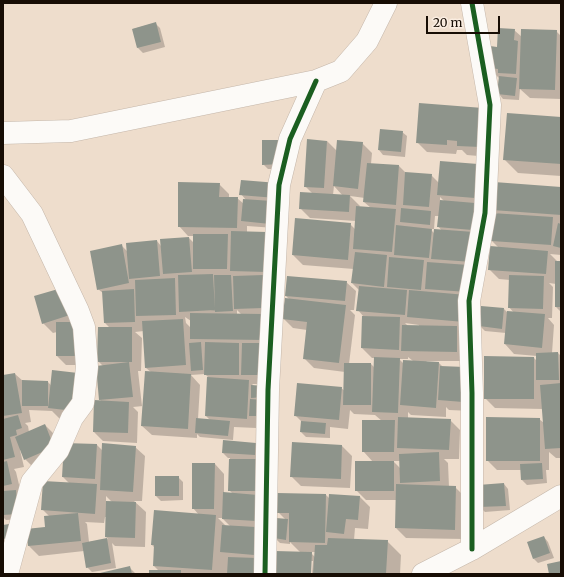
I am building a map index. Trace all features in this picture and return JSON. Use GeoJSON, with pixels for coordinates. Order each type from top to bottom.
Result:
{"type":"FeatureCollection","features":[{"type":"Feature","properties":{"kind":"street"},"geometry":{"type":"LineString","coordinates":[[3,133],[71,131],[316,81],[341,71],[367,41],[386,3]]}},
{"type":"Feature","properties":{"kind":"street"},"geometry":{"type":"LineString","coordinates":[[472,3],[490,105],[485,213],[469,301],[472,393],[472,549]]}},
{"type":"Feature","properties":{"kind":"street"},"geometry":{"type":"LineString","coordinates":[[265,574],[268,390],[279,185],[290,139],[316,81]]}},
{"type":"Feature","properties":{"kind":"street"},"geometry":{"type":"LineString","coordinates":[[3,176],[32,214],[78,311],[84,327],[87,367],[83,403],[72,418],[58,450],[32,482],[7,574]]}},
{"type":"Feature","properties":{"kind":"street"},"geometry":{"type":"LineString","coordinates":[[423,574],[472,549],[561,496]]}},
{"type":"Feature","properties":{"kind":"building"},"geometry":{"type":"Polygon","coordinates":[[[156,22],[161,42],[137,48],[132,29],[156,22]]]}},
{"type":"Feature","properties":{"kind":"building"},"geometry":{"type":"Polygon","coordinates":[[[498,28],[515,29],[514,40],[518,41],[516,74],[498,73],[498,69],[488,68],[490,46],[497,47],[498,28]]]}},
{"type":"Feature","properties":{"kind":"building"},"geometry":{"type":"Polygon","coordinates":[[[521,29],[557,30],[555,90],[519,89],[521,29]]]}},
{"type":"Feature","properties":{"kind":"building"},"geometry":{"type":"Polygon","coordinates":[[[499,76],[517,78],[515,96],[497,94],[499,76]]]}},
{"type":"Feature","properties":{"kind":"building"},"geometry":{"type":"Polygon","coordinates":[[[419,103],[483,108],[480,147],[457,146],[457,141],[447,140],[447,145],[416,143],[419,103]]]}},
{"type":"Feature","properties":{"kind":"building"},"geometry":{"type":"Polygon","coordinates":[[[507,113],[561,117],[561,164],[503,160],[507,113]]]}},
{"type":"Feature","properties":{"kind":"building"},"geometry":{"type":"Polygon","coordinates":[[[380,129],[403,131],[401,152],[378,150],[380,129]]]}},
{"type":"Feature","properties":{"kind":"building"},"geometry":{"type":"Polygon","coordinates":[[[307,139],[327,141],[324,188],[304,187],[307,139]]]}},
{"type":"Feature","properties":{"kind":"building"},"geometry":{"type":"Polygon","coordinates":[[[262,140],[280,140],[280,164],[262,165],[262,140]]]}},
{"type":"Feature","properties":{"kind":"building"},"geometry":{"type":"Polygon","coordinates":[[[337,140],[363,142],[358,189],[333,186],[337,140]]]}},
{"type":"Feature","properties":{"kind":"building"},"geometry":{"type":"Polygon","coordinates":[[[440,161],[478,164],[475,198],[437,195],[440,161]]]}},
{"type":"Feature","properties":{"kind":"building"},"geometry":{"type":"Polygon","coordinates":[[[367,163],[399,165],[396,205],[363,202],[367,163]]]}},
{"type":"Feature","properties":{"kind":"building"},"geometry":{"type":"Polygon","coordinates":[[[405,172],[432,174],[429,207],[403,205],[405,172]]]}},
{"type":"Feature","properties":{"kind":"building"},"geometry":{"type":"Polygon","coordinates":[[[241,180],[278,183],[276,198],[239,195],[241,180]]]}},
{"type":"Feature","properties":{"kind":"building"},"geometry":{"type":"Polygon","coordinates":[[[178,182],[220,183],[219,197],[238,197],[237,228],[178,227],[178,182]]]}},
{"type":"Feature","properties":{"kind":"building"},"geometry":{"type":"Polygon","coordinates":[[[494,182],[561,187],[561,215],[492,210],[494,182]]]}},
{"type":"Feature","properties":{"kind":"building"},"geometry":{"type":"Polygon","coordinates":[[[300,192],[350,195],[349,212],[299,209],[300,192]]]}},
{"type":"Feature","properties":{"kind":"building"},"geometry":{"type":"Polygon","coordinates":[[[243,199],[272,201],[270,224],[241,221],[243,199]]]}},
{"type":"Feature","properties":{"kind":"building"},"geometry":{"type":"Polygon","coordinates":[[[440,200],[475,203],[472,230],[437,227],[440,200]]]}},
{"type":"Feature","properties":{"kind":"building"},"geometry":{"type":"Polygon","coordinates":[[[356,206],[396,209],[392,252],[353,249],[356,206]]]}},
{"type":"Feature","properties":{"kind":"building"},"geometry":{"type":"Polygon","coordinates":[[[401,208],[431,211],[430,225],[400,222],[401,208]]]}},
{"type":"Feature","properties":{"kind":"building"},"geometry":{"type":"Polygon","coordinates":[[[492,213],[553,217],[551,245],[491,241],[492,213]]]}},
{"type":"Feature","properties":{"kind":"building"},"geometry":{"type":"Polygon","coordinates":[[[295,218],[351,223],[348,260],[292,255],[295,218]]]}},
{"type":"Feature","properties":{"kind":"building"},"geometry":{"type":"Polygon","coordinates":[[[558,223],[561,224],[561,248],[553,246],[558,223]]]}},
{"type":"Feature","properties":{"kind":"building"},"geometry":{"type":"Polygon","coordinates":[[[396,225],[432,229],[429,258],[394,255],[396,225]]]}},
{"type":"Feature","properties":{"kind":"building"},"geometry":{"type":"Polygon","coordinates":[[[434,229],[474,232],[472,262],[431,259],[434,229]]]}},
{"type":"Feature","properties":{"kind":"building"},"geometry":{"type":"Polygon","coordinates":[[[231,231],[267,232],[266,272],[230,271],[231,231]]]}},
{"type":"Feature","properties":{"kind":"building"},"geometry":{"type":"Polygon","coordinates":[[[193,234],[228,234],[227,269],[193,269],[193,234]]]}},
{"type":"Feature","properties":{"kind":"building"},"geometry":{"type":"Polygon","coordinates":[[[189,237],[192,272],[163,274],[160,239],[189,237]]]}},
{"type":"Feature","properties":{"kind":"building"},"geometry":{"type":"Polygon","coordinates":[[[157,240],[160,276],[129,279],[126,243],[157,240]]]}},
{"type":"Feature","properties":{"kind":"building"},"geometry":{"type":"Polygon","coordinates":[[[122,244],[129,283],[97,290],[90,251],[122,244]]]}},
{"type":"Feature","properties":{"kind":"building"},"geometry":{"type":"Polygon","coordinates":[[[490,246],[548,251],[546,274],[488,270],[490,246]]]}},
{"type":"Feature","properties":{"kind":"building"},"geometry":{"type":"Polygon","coordinates":[[[355,252],[387,255],[384,287],[351,283],[355,252]]]}},
{"type":"Feature","properties":{"kind":"building"},"geometry":{"type":"Polygon","coordinates":[[[389,257],[424,260],[421,290],[387,287],[389,257]]]}},
{"type":"Feature","properties":{"kind":"building"},"geometry":{"type":"Polygon","coordinates":[[[555,261],[561,261],[561,307],[555,307],[555,261]]]}},
{"type":"Feature","properties":{"kind":"building"},"geometry":{"type":"Polygon","coordinates":[[[427,262],[469,265],[467,292],[425,289],[427,262]]]}},
{"type":"Feature","properties":{"kind":"building"},"geometry":{"type":"Polygon","coordinates":[[[213,274],[215,310],[179,312],[178,275],[213,274]]]}},
{"type":"Feature","properties":{"kind":"building"},"geometry":{"type":"Polygon","coordinates":[[[214,275],[231,275],[233,311],[215,312],[214,275]]]}},
{"type":"Feature","properties":{"kind":"building"},"geometry":{"type":"Polygon","coordinates":[[[263,275],[264,308],[234,309],[233,276],[263,275]]]}},
{"type":"Feature","properties":{"kind":"building"},"geometry":{"type":"Polygon","coordinates":[[[509,275],[544,276],[543,309],[508,308],[509,275]]]}},
{"type":"Feature","properties":{"kind":"building"},"geometry":{"type":"Polygon","coordinates":[[[287,276],[347,281],[345,301],[285,296],[287,276]]]}},
{"type":"Feature","properties":{"kind":"building"},"geometry":{"type":"Polygon","coordinates":[[[175,278],[176,315],[136,316],[135,280],[175,278]]]}},
{"type":"Feature","properties":{"kind":"building"},"geometry":{"type":"Polygon","coordinates":[[[359,286],[407,290],[405,315],[356,311],[359,286]]]}},
{"type":"Feature","properties":{"kind":"building"},"geometry":{"type":"Polygon","coordinates":[[[65,287],[73,314],[42,324],[34,296],[65,287]]]}},
{"type":"Feature","properties":{"kind":"building"},"geometry":{"type":"Polygon","coordinates":[[[134,289],[135,322],[104,323],[102,291],[134,289]]]}},
{"type":"Feature","properties":{"kind":"building"},"geometry":{"type":"Polygon","coordinates":[[[409,290],[467,295],[464,322],[407,317],[409,290]]]}},
{"type":"Feature","properties":{"kind":"building"},"geometry":{"type":"Polygon","coordinates":[[[285,298],[346,305],[339,363],[303,359],[307,322],[282,319],[285,298]]]}},
{"type":"Feature","properties":{"kind":"building"},"geometry":{"type":"Polygon","coordinates":[[[481,306],[504,308],[502,329],[479,326],[481,306]]]}},
{"type":"Feature","properties":{"kind":"building"},"geometry":{"type":"Polygon","coordinates":[[[507,311],[545,314],[542,348],[504,344],[507,311]]]}},
{"type":"Feature","properties":{"kind":"building"},"geometry":{"type":"Polygon","coordinates":[[[190,313],[264,314],[264,340],[190,339],[190,313]]]}},
{"type":"Feature","properties":{"kind":"building"},"geometry":{"type":"Polygon","coordinates":[[[362,316],[400,317],[399,350],[361,348],[362,316]]]}},
{"type":"Feature","properties":{"kind":"building"},"geometry":{"type":"Polygon","coordinates":[[[183,319],[186,365],[145,368],[142,321],[183,319]]]}},
{"type":"Feature","properties":{"kind":"building"},"geometry":{"type":"Polygon","coordinates":[[[56,322],[78,322],[78,356],[56,356],[56,322]]]}},
{"type":"Feature","properties":{"kind":"building"},"geometry":{"type":"Polygon","coordinates":[[[402,325],[457,326],[457,352],[401,351],[402,325]]]}},
{"type":"Feature","properties":{"kind":"building"},"geometry":{"type":"Polygon","coordinates":[[[98,327],[132,327],[132,362],[97,362],[98,327]]]}},
{"type":"Feature","properties":{"kind":"building"},"geometry":{"type":"Polygon","coordinates":[[[201,342],[203,370],[191,371],[189,343],[201,342]]]}},
{"type":"Feature","properties":{"kind":"building"},"geometry":{"type":"Polygon","coordinates":[[[205,342],[239,343],[239,375],[204,375],[205,342]]]}},
{"type":"Feature","properties":{"kind":"building"},"geometry":{"type":"Polygon","coordinates":[[[242,343],[266,343],[265,375],[241,375],[242,343]]]}},
{"type":"Feature","properties":{"kind":"building"},"geometry":{"type":"Polygon","coordinates":[[[558,352],[559,380],[536,380],[536,353],[558,352]]]}},
{"type":"Feature","properties":{"kind":"building"},"geometry":{"type":"Polygon","coordinates":[[[484,356],[534,357],[534,399],[484,399],[484,356]]]}},
{"type":"Feature","properties":{"kind":"building"},"geometry":{"type":"Polygon","coordinates":[[[374,357],[400,358],[398,413],[372,412],[374,357]]]}},
{"type":"Feature","properties":{"kind":"building"},"geometry":{"type":"Polygon","coordinates":[[[403,360],[439,362],[436,408],[400,405],[403,360]]]}},
{"type":"Feature","properties":{"kind":"building"},"geometry":{"type":"Polygon","coordinates":[[[129,362],[133,397],[99,400],[96,366],[129,362]]]}},
{"type":"Feature","properties":{"kind":"building"},"geometry":{"type":"Polygon","coordinates":[[[344,363],[371,363],[371,405],[343,405],[344,363]]]}},
{"type":"Feature","properties":{"kind":"building"},"geometry":{"type":"Polygon","coordinates":[[[440,366],[465,367],[463,402],[438,400],[440,366]]]}},
{"type":"Feature","properties":{"kind":"building"},"geometry":{"type":"Polygon","coordinates":[[[52,370],[78,373],[74,411],[48,408],[52,370]]]}},
{"type":"Feature","properties":{"kind":"building"},"geometry":{"type":"Polygon","coordinates":[[[145,371],[191,374],[188,429],[141,426],[145,371]]]}},
{"type":"Feature","properties":{"kind":"building"},"geometry":{"type":"Polygon","coordinates":[[[15,373],[22,413],[3,416],[3,375],[15,373]]]}},
{"type":"Feature","properties":{"kind":"building"},"geometry":{"type":"Polygon","coordinates":[[[207,377],[249,380],[247,419],[205,416],[207,377]]]}},
{"type":"Feature","properties":{"kind":"building"},"geometry":{"type":"Polygon","coordinates":[[[22,380],[48,381],[48,406],[22,406],[22,380]]]}},
{"type":"Feature","properties":{"kind":"building"},"geometry":{"type":"Polygon","coordinates":[[[297,383],[342,387],[339,420],[294,416],[297,383]]]}},
{"type":"Feature","properties":{"kind":"building"},"geometry":{"type":"Polygon","coordinates":[[[561,383],[561,448],[545,449],[540,385],[561,383]]]}},
{"type":"Feature","properties":{"kind":"building"},"geometry":{"type":"Polygon","coordinates":[[[251,385],[265,386],[265,397],[251,398],[251,385]]]}},
{"type":"Feature","properties":{"kind":"building"},"geometry":{"type":"Polygon","coordinates":[[[250,399],[264,400],[263,416],[249,416],[250,399]]]}},
{"type":"Feature","properties":{"kind":"building"},"geometry":{"type":"Polygon","coordinates":[[[94,400],[129,402],[128,433],[93,432],[94,400]]]}},
{"type":"Feature","properties":{"kind":"building"},"geometry":{"type":"Polygon","coordinates":[[[18,415],[22,428],[16,430],[17,435],[10,437],[15,457],[3,460],[3,419],[18,415]]]}},
{"type":"Feature","properties":{"kind":"building"},"geometry":{"type":"Polygon","coordinates":[[[398,417],[451,419],[449,450],[397,448],[398,417]]]}},
{"type":"Feature","properties":{"kind":"building"},"geometry":{"type":"Polygon","coordinates":[[[486,417],[540,418],[540,461],[486,461],[486,417]]]}},
{"type":"Feature","properties":{"kind":"building"},"geometry":{"type":"Polygon","coordinates":[[[196,418],[230,421],[228,436],[195,433],[196,418]]]}},
{"type":"Feature","properties":{"kind":"building"},"geometry":{"type":"Polygon","coordinates":[[[362,420],[395,420],[394,452],[362,452],[362,420]]]}},
{"type":"Feature","properties":{"kind":"building"},"geometry":{"type":"Polygon","coordinates":[[[301,421],[326,423],[325,434],[300,432],[301,421]]]}},
{"type":"Feature","properties":{"kind":"building"},"geometry":{"type":"Polygon","coordinates":[[[45,424],[54,447],[24,460],[15,437],[45,424]]]}},
{"type":"Feature","properties":{"kind":"building"},"geometry":{"type":"Polygon","coordinates":[[[223,440],[256,443],[255,455],[222,453],[223,440]]]}},
{"type":"Feature","properties":{"kind":"building"},"geometry":{"type":"Polygon","coordinates":[[[292,442],[342,445],[341,479],[290,477],[292,442]]]}},
{"type":"Feature","properties":{"kind":"building"},"geometry":{"type":"Polygon","coordinates":[[[64,443],[97,444],[95,479],[62,477],[64,443]]]}},
{"type":"Feature","properties":{"kind":"building"},"geometry":{"type":"Polygon","coordinates":[[[102,443],[136,446],[133,492],[100,490],[102,443]]]}},
{"type":"Feature","properties":{"kind":"building"},"geometry":{"type":"Polygon","coordinates":[[[439,452],[440,481],[400,483],[399,454],[439,452]]]}},
{"type":"Feature","properties":{"kind":"building"},"geometry":{"type":"Polygon","coordinates":[[[229,459],[258,459],[257,491],[228,491],[229,459]]]}},
{"type":"Feature","properties":{"kind":"building"},"geometry":{"type":"Polygon","coordinates":[[[7,461],[12,484],[3,486],[3,462],[7,461]]]}},
{"type":"Feature","properties":{"kind":"building"},"geometry":{"type":"Polygon","coordinates":[[[355,461],[394,461],[394,491],[355,491],[355,461]]]}},
{"type":"Feature","properties":{"kind":"building"},"geometry":{"type":"Polygon","coordinates":[[[192,463],[215,463],[214,509],[192,509],[192,463]]]}},
{"type":"Feature","properties":{"kind":"building"},"geometry":{"type":"Polygon","coordinates":[[[542,463],[543,479],[521,480],[520,464],[542,463]]]}},
{"type":"Feature","properties":{"kind":"building"},"geometry":{"type":"Polygon","coordinates":[[[155,476],[179,476],[179,496],[155,496],[155,476]]]}},
{"type":"Feature","properties":{"kind":"building"},"geometry":{"type":"Polygon","coordinates":[[[43,481],[97,484],[95,514],[41,510],[43,481]]]}},
{"type":"Feature","properties":{"kind":"building"},"geometry":{"type":"Polygon","coordinates":[[[504,483],[506,506],[479,507],[478,485],[504,483]]]}},
{"type":"Feature","properties":{"kind":"building"},"geometry":{"type":"Polygon","coordinates":[[[396,484],[456,486],[455,530],[395,528],[396,484]]]}},
{"type":"Feature","properties":{"kind":"building"},"geometry":{"type":"Polygon","coordinates":[[[16,490],[18,514],[3,515],[3,491],[16,490]]]}},
{"type":"Feature","properties":{"kind":"building"},"geometry":{"type":"Polygon","coordinates":[[[223,492],[258,495],[256,521],[222,519],[223,492]]]}},
{"type":"Feature","properties":{"kind":"building"},"geometry":{"type":"Polygon","coordinates":[[[277,493],[326,494],[325,543],[289,542],[289,513],[277,513],[277,493]]]}},
{"type":"Feature","properties":{"kind":"building"},"geometry":{"type":"Polygon","coordinates":[[[329,494],[360,496],[358,520],[346,519],[344,534],[326,532],[329,494]]]}},
{"type":"Feature","properties":{"kind":"building"},"geometry":{"type":"Polygon","coordinates":[[[106,501],[136,502],[135,538],[105,537],[106,501]]]}},
{"type":"Feature","properties":{"kind":"building"},"geometry":{"type":"Polygon","coordinates":[[[154,510],[216,515],[212,570],[153,566],[154,545],[151,545],[154,510]]]}},
{"type":"Feature","properties":{"kind":"building"},"geometry":{"type":"Polygon","coordinates":[[[78,513],[81,541],[28,546],[26,529],[45,527],[44,516],[78,513]]]}},
{"type":"Feature","properties":{"kind":"building"},"geometry":{"type":"Polygon","coordinates":[[[276,518],[288,519],[286,540],[274,538],[276,518]]]}},
{"type":"Feature","properties":{"kind":"building"},"geometry":{"type":"Polygon","coordinates":[[[9,524],[10,538],[3,539],[3,525],[9,524]]]}},
{"type":"Feature","properties":{"kind":"building"},"geometry":{"type":"Polygon","coordinates":[[[222,525],[256,527],[254,555],[220,552],[222,525]]]}},
{"type":"Feature","properties":{"kind":"building"},"geometry":{"type":"Polygon","coordinates":[[[544,536],[550,553],[533,559],[527,542],[544,536]]]}},
{"type":"Feature","properties":{"kind":"building"},"geometry":{"type":"Polygon","coordinates":[[[107,538],[111,563],[86,568],[82,543],[107,538]]]}},
{"type":"Feature","properties":{"kind":"building"},"geometry":{"type":"Polygon","coordinates":[[[328,538],[388,540],[386,574],[313,574],[315,545],[327,545],[328,538]]]}},
{"type":"Feature","properties":{"kind":"building"},"geometry":{"type":"Polygon","coordinates":[[[275,551],[312,552],[311,574],[275,574],[275,551]]]}},
{"type":"Feature","properties":{"kind":"building"},"geometry":{"type":"Polygon","coordinates":[[[228,557],[258,558],[258,574],[227,574],[228,557]]]}},
{"type":"Feature","properties":{"kind":"building"},"geometry":{"type":"Polygon","coordinates":[[[561,561],[561,574],[549,574],[547,564],[561,561]]]}},
{"type":"Feature","properties":{"kind":"building"},"geometry":{"type":"Polygon","coordinates":[[[130,566],[132,574],[100,574],[100,573],[130,566]]]}},
{"type":"Feature","properties":{"kind":"building"},"geometry":{"type":"Polygon","coordinates":[[[149,570],[181,570],[181,574],[149,574],[149,570]]]}},
{"type":"Feature","properties":{"kind":"cycle path"},"geometry":{"type":"LineString","coordinates":[[472,3],[490,105],[485,213],[469,301],[472,393],[472,549]]}},
{"type":"Feature","properties":{"kind":"cycle path"},"geometry":{"type":"LineString","coordinates":[[265,574],[268,390],[279,185],[290,139],[316,81]]}}]}
